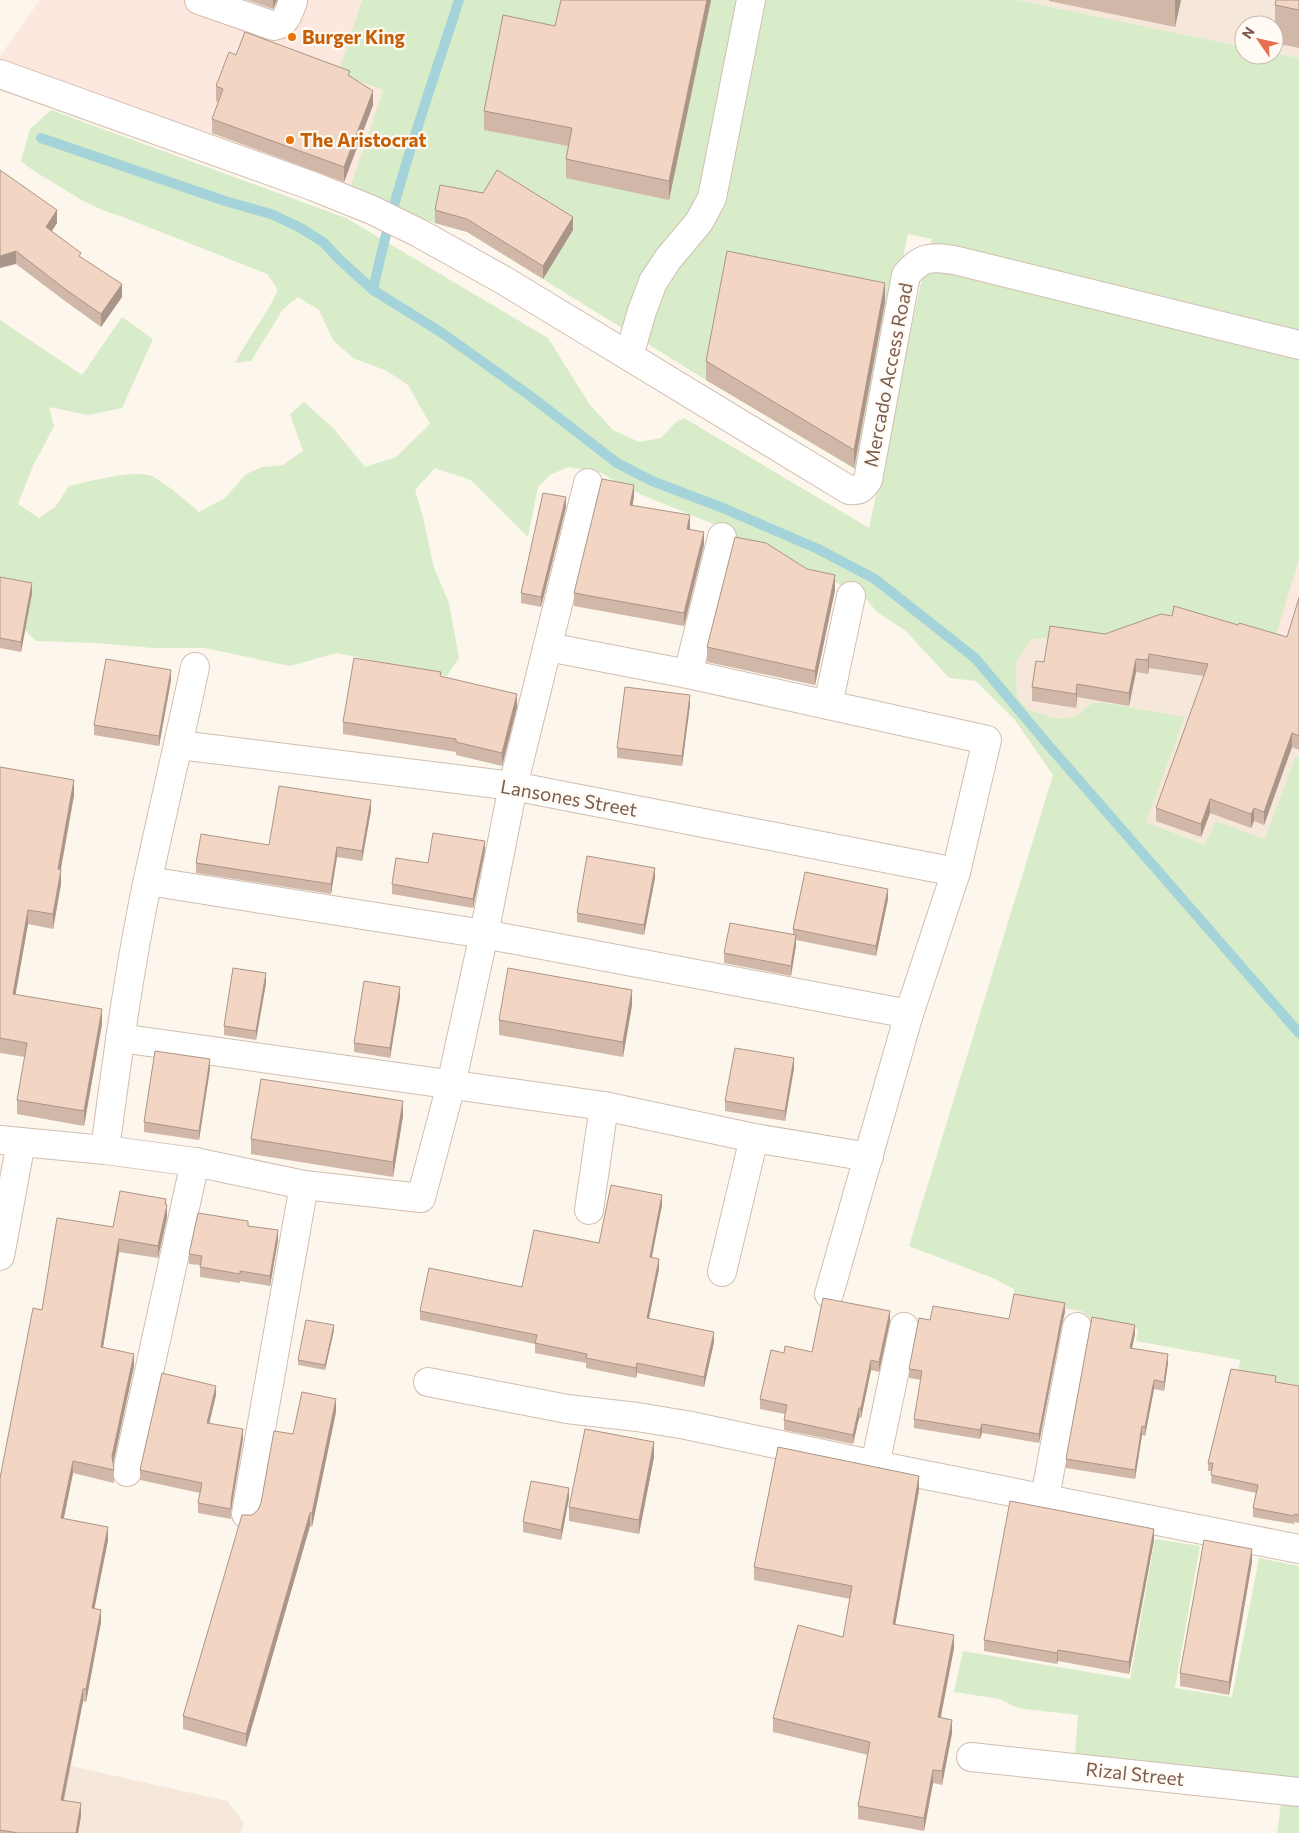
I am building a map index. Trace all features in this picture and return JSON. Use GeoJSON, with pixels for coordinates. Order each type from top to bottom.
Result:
{"type":"FeatureCollection","features":[{"type":"Feature","properties":{"kind":"street"},"geometry":{"type":"LineString","coordinates":[[199,0],[274,26],[284,22],[293,1]]}},
{"type":"Feature","properties":{"kind":"street"},"geometry":{"type":"LineString","coordinates":[[629,356],[642,310],[653,282],[668,259],[699,222],[712,198],[751,0]]}},
{"type":"Feature","properties":{"kind":"street","name":"Mercado Access Road"},"geometry":{"type":"LineString","coordinates":[[0,74],[315,187],[372,210],[418,233],[504,281],[849,490],[858,491],[864,487],[868,480],[906,275],[915,264],[927,259],[939,257],[954,260],[1299,345]]}},
{"type":"Feature","properties":{"kind":"street"},"geometry":{"type":"LineString","coordinates":[[0,1256],[10,1141],[104,1150],[195,1162],[304,1185],[421,1198],[451,1085],[484,934],[513,786],[588,482]]}},
{"type":"Feature","properties":{"kind":"street"},"geometry":{"type":"LineString","coordinates":[[688,674],[722,537]]}},
{"type":"Feature","properties":{"kind":"street"},"geometry":{"type":"LineString","coordinates":[[828,705],[851,596]]}},
{"type":"Feature","properties":{"kind":"street"},"geometry":{"type":"LineString","coordinates":[[548,647],[688,674],[987,740],[956,872],[909,1014],[829,1294]]}},
{"type":"Feature","properties":{"kind":"street"},"geometry":{"type":"LineString","coordinates":[[104,1150],[120,1038],[148,881],[195,667]]}},
{"type":"Feature","properties":{"kind":"street","name":"Lansones Street"},"geometry":{"type":"LineString","coordinates":[[179,745],[513,786],[956,872]]}},
{"type":"Feature","properties":{"kind":"street"},"geometry":{"type":"LineString","coordinates":[[148,881],[484,934],[909,1014]]}},
{"type":"Feature","properties":{"kind":"street"},"geometry":{"type":"LineString","coordinates":[[120,1038],[604,1106],[754,1138],[869,1157]]}},
{"type":"Feature","properties":{"kind":"street"},"geometry":{"type":"LineString","coordinates":[[589,1210],[604,1106]]}},
{"type":"Feature","properties":{"kind":"street"},"geometry":{"type":"LineString","coordinates":[[722,1272],[754,1138]]}},
{"type":"Feature","properties":{"kind":"street"},"geometry":{"type":"LineString","coordinates":[[127,1472],[195,1162]]}},
{"type":"Feature","properties":{"kind":"street"},"geometry":{"type":"LineString","coordinates":[[246,1514],[304,1185]]}},
{"type":"Feature","properties":{"kind":"street"},"geometry":{"type":"LineString","coordinates":[[874,1465],[904,1327]]}},
{"type":"Feature","properties":{"kind":"street"},"geometry":{"type":"LineString","coordinates":[[1045,1497],[1076,1327]]}},
{"type":"Feature","properties":{"kind":"street"},"geometry":{"type":"LineString","coordinates":[[428,1382],[567,1409],[686,1425],[874,1465],[1045,1497],[1299,1549]]}},
{"type":"Feature","properties":{"kind":"street","name":"Rizal Street"},"geometry":{"type":"LineString","coordinates":[[971,1757],[1299,1792]]}},
{"type":"Feature","properties":{"kind":"shaded area","name":"The Aristocrat"},"geometry":{"type":"Polygon","coordinates":[[[40,0],[362,0],[338,74],[383,90],[349,191],[0,60],[0,56],[40,0]]]}},
{"type":"Feature","properties":{"kind":"shaded area"},"geometry":{"type":"Polygon","coordinates":[[[1017,0],[1299,0],[1299,58],[1284,55],[1284,15],[1234,15],[1234,45],[1017,0]]]}},
{"type":"Feature","properties":{"kind":"shaded area"},"geometry":{"type":"Polygon","coordinates":[[[1299,559],[1299,650],[1274,643],[1299,559]]]}},
{"type":"Feature","properties":{"kind":"shaded area"},"geometry":{"type":"Polygon","coordinates":[[[1114,634],[1299,650],[1299,758],[1295,757],[1265,839],[1216,821],[1206,845],[1146,822],[1185,717],[1106,703],[1084,708],[1080,714],[1059,719],[1027,710],[1017,697],[1016,662],[1031,639],[1114,634]]]}},
{"type":"Feature","properties":{"kind":"shaded area"},"geometry":{"type":"Polygon","coordinates":[[[0,1750],[227,1801],[244,1823],[241,1833],[0,1833],[0,1750]]]}},
{"type":"Feature","properties":{"kind":"green space"},"geometry":{"type":"Polygon","coordinates":[[[362,0],[1017,0],[1234,45],[1234,65],[1284,65],[1284,55],[1299,58],[1299,559],[1274,643],[1114,634],[1031,639],[1016,662],[1017,697],[1028,710],[1059,719],[1080,714],[1084,708],[1095,703],[1106,703],[1185,717],[1146,822],[1205,845],[1216,821],[1265,839],[1295,757],[1299,758],[1299,1387],[1238,1375],[1240,1360],[1136,1341],[1138,1329],[1095,1321],[1081,1311],[1015,1300],[1014,1289],[995,1279],[909,1246],[1053,775],[1014,719],[976,681],[949,678],[906,631],[877,612],[862,594],[735,539],[733,532],[626,488],[602,473],[568,467],[550,475],[538,487],[528,537],[471,480],[435,468],[415,490],[434,568],[449,603],[459,658],[447,676],[337,653],[290,666],[205,648],[152,648],[98,643],[36,641],[24,629],[0,594],[0,320],[82,375],[122,317],[153,339],[122,408],[88,415],[49,407],[54,426],[33,466],[18,504],[39,518],[55,507],[69,486],[130,474],[154,477],[199,512],[225,498],[246,474],[263,467],[283,465],[303,451],[290,414],[304,402],[333,428],[365,467],[396,457],[430,424],[408,385],[387,371],[353,358],[333,340],[319,310],[298,297],[283,309],[251,361],[235,363],[278,290],[267,274],[95,207],[37,173],[21,161],[30,129],[51,110],[346,218],[548,338],[590,405],[613,430],[639,442],[661,438],[676,422],[684,418],[869,528],[932,239],[908,234],[858,471],[706,380],[467,232],[414,217],[349,191],[383,90],[338,74],[362,0]]]}},
{"type":"Feature","properties":{"kind":"green space"},"geometry":{"type":"Polygon","coordinates":[[[1155,1539],[1200,1546],[1175,1688],[1232,1697],[1259,1558],[1299,1566],[1299,1778],[1075,1754],[1078,1715],[1025,1709],[1013,1706],[1000,1699],[954,1692],[963,1651],[1130,1679],[1155,1539]]]}},
{"type":"Feature","properties":{"kind":"green space"},"geometry":{"type":"Polygon","coordinates":[[[1281,1804],[1299,1805],[1299,1833],[1277,1833],[1281,1804]]]}},
{"type":"Feature","properties":{"kind":"building"},"geometry":{"type":"Polygon","coordinates":[[[561,0],[707,0],[669,181],[566,159],[572,128],[484,111],[503,15],[555,26],[561,0]]]}},
{"type":"Feature","properties":{"kind":"building"},"geometry":{"type":"Polygon","coordinates":[[[1276,0],[1299,0],[1299,10],[1275,5],[1276,0]]]}},
{"type":"Feature","properties":{"kind":"building"},"geometry":{"type":"Polygon","coordinates":[[[245,32],[350,71],[348,75],[373,91],[344,167],[212,119],[223,89],[216,86],[229,52],[236,55],[245,32]]]}},
{"type":"Feature","properties":{"kind":"building"},"geometry":{"type":"Polygon","coordinates":[[[0,170],[57,210],[46,227],[81,253],[79,256],[122,284],[101,314],[16,251],[0,256],[0,170]]]}},
{"type":"Feature","properties":{"kind":"building"},"geometry":{"type":"Polygon","coordinates":[[[497,170],[573,217],[543,266],[467,219],[435,210],[440,185],[483,193],[497,170]]]}},
{"type":"Feature","properties":{"kind":"building"},"geometry":{"type":"Polygon","coordinates":[[[727,251],[885,283],[854,450],[706,361],[727,251]]]}},
{"type":"Feature","properties":{"kind":"building"},"geometry":{"type":"Polygon","coordinates":[[[602,479],[634,485],[630,505],[690,515],[687,529],[704,532],[684,613],[574,593],[602,479]]]}},
{"type":"Feature","properties":{"kind":"building"},"geometry":{"type":"Polygon","coordinates":[[[543,493],[566,497],[541,597],[521,593],[543,493]]]}},
{"type":"Feature","properties":{"kind":"building"},"geometry":{"type":"Polygon","coordinates":[[[735,537],[766,543],[807,569],[835,575],[815,671],[707,647],[735,537]]]}},
{"type":"Feature","properties":{"kind":"building"},"geometry":{"type":"Polygon","coordinates":[[[0,577],[32,583],[21,642],[0,638],[0,577]]]}},
{"type":"Feature","properties":{"kind":"building"},"geometry":{"type":"Polygon","coordinates":[[[1299,598],[1299,736],[1292,733],[1264,812],[1254,808],[1251,814],[1210,799],[1201,824],[1156,808],[1208,664],[1149,654],[1148,660],[1136,659],[1129,693],[1077,684],[1076,694],[1032,687],[1036,661],[1044,662],[1050,626],[1105,634],[1161,614],[1172,616],[1174,606],[1287,637],[1299,598]]]}},
{"type":"Feature","properties":{"kind":"building"},"geometry":{"type":"Polygon","coordinates":[[[354,658],[441,672],[440,676],[517,694],[502,753],[456,742],[456,739],[343,722],[354,658]]]}},
{"type":"Feature","properties":{"kind":"building"},"geometry":{"type":"Polygon","coordinates":[[[106,659],[171,670],[159,736],[94,725],[106,659]]]}},
{"type":"Feature","properties":{"kind":"building"},"geometry":{"type":"Polygon","coordinates":[[[625,687],[690,695],[682,756],[617,748],[625,687]]]}},
{"type":"Feature","properties":{"kind":"building"},"geometry":{"type":"Polygon","coordinates":[[[0,767],[74,780],[58,869],[61,870],[53,914],[28,910],[13,994],[102,1009],[84,1111],[17,1100],[27,1043],[0,1038],[0,767]]]}},
{"type":"Feature","properties":{"kind":"building"},"geometry":{"type":"Polygon","coordinates":[[[279,786],[371,800],[362,851],[337,847],[331,884],[196,863],[201,834],[269,845],[279,786]]]}},
{"type":"Feature","properties":{"kind":"building"},"geometry":{"type":"Polygon","coordinates":[[[433,833],[485,841],[473,899],[392,884],[396,858],[428,863],[433,833]]]}},
{"type":"Feature","properties":{"kind":"building"},"geometry":{"type":"Polygon","coordinates":[[[587,856],[655,868],[644,925],[577,913],[587,856]]]}},
{"type":"Feature","properties":{"kind":"building"},"geometry":{"type":"Polygon","coordinates":[[[805,872],[888,889],[876,946],[793,929],[805,872]]]}},
{"type":"Feature","properties":{"kind":"building"},"geometry":{"type":"Polygon","coordinates":[[[730,923],[796,935],[791,966],[724,953],[730,923]]]}},
{"type":"Feature","properties":{"kind":"building"},"geometry":{"type":"Polygon","coordinates":[[[233,968],[266,973],[256,1031],[224,1026],[233,968]]]}},
{"type":"Feature","properties":{"kind":"building"},"geometry":{"type":"Polygon","coordinates":[[[508,968],[632,990],[623,1042],[499,1020],[508,968]]]}},
{"type":"Feature","properties":{"kind":"building"},"geometry":{"type":"Polygon","coordinates":[[[364,981],[400,987],[390,1048],[354,1043],[364,981]]]}},
{"type":"Feature","properties":{"kind":"building"},"geometry":{"type":"Polygon","coordinates":[[[735,1048],[794,1058],[785,1111],[725,1101],[735,1048]]]}},
{"type":"Feature","properties":{"kind":"building"},"geometry":{"type":"Polygon","coordinates":[[[155,1051],[210,1059],[199,1131],[144,1122],[155,1051]]]}},
{"type":"Feature","properties":{"kind":"building"},"geometry":{"type":"Polygon","coordinates":[[[261,1079],[403,1101],[393,1162],[251,1139],[261,1079]]]}},
{"type":"Feature","properties":{"kind":"building"},"geometry":{"type":"Polygon","coordinates":[[[611,1185],[662,1195],[650,1257],[659,1259],[647,1318],[714,1332],[704,1377],[637,1363],[636,1368],[586,1358],[587,1354],[535,1343],[537,1335],[420,1311],[429,1268],[522,1287],[534,1230],[599,1243],[611,1185]]]}},
{"type":"Feature","properties":{"kind":"building"},"geometry":{"type":"Polygon","coordinates":[[[120,1191],[166,1199],[165,1204],[167,1205],[158,1246],[119,1239],[101,1347],[134,1354],[112,1456],[114,1470],[73,1461],[61,1518],[108,1527],[92,1608],[101,1610],[86,1689],[83,1689],[61,1800],[81,1803],[76,1833],[18,1833],[0,1830],[0,1478],[33,1308],[42,1310],[57,1218],[113,1227],[120,1191]]]}},
{"type":"Feature","properties":{"kind":"building"},"geometry":{"type":"Polygon","coordinates":[[[198,1213],[248,1221],[248,1226],[278,1230],[270,1276],[240,1271],[240,1274],[200,1267],[202,1256],[189,1254],[198,1213]]]}},
{"type":"Feature","properties":{"kind":"building"},"geometry":{"type":"Polygon","coordinates":[[[1014,1294],[1065,1303],[1039,1434],[982,1424],[980,1430],[914,1419],[922,1371],[909,1369],[919,1318],[930,1320],[933,1306],[1009,1319],[1014,1294]]]}},
{"type":"Feature","properties":{"kind":"building"},"geometry":{"type":"Polygon","coordinates":[[[823,1298],[890,1311],[879,1362],[871,1360],[853,1435],[784,1420],[787,1405],[760,1399],[771,1350],[784,1353],[785,1346],[812,1352],[823,1298]]]}},
{"type":"Feature","properties":{"kind":"building"},"geometry":{"type":"Polygon","coordinates":[[[1092,1317],[1135,1325],[1130,1348],[1168,1354],[1164,1382],[1154,1380],[1145,1427],[1142,1426],[1135,1470],[1066,1459],[1092,1317]]]}},
{"type":"Feature","properties":{"kind":"building"},"geometry":{"type":"Polygon","coordinates":[[[306,1320],[334,1325],[325,1365],[298,1360],[306,1320]]]}},
{"type":"Feature","properties":{"kind":"building"},"geometry":{"type":"Polygon","coordinates":[[[1231,1369],[1276,1376],[1275,1382],[1299,1386],[1299,1515],[1295,1514],[1294,1516],[1253,1508],[1258,1485],[1211,1475],[1213,1463],[1208,1463],[1231,1369]]]}},
{"type":"Feature","properties":{"kind":"building"},"geometry":{"type":"Polygon","coordinates":[[[162,1373],[216,1386],[207,1423],[243,1429],[231,1509],[198,1503],[202,1483],[140,1470],[162,1373]]]}},
{"type":"Feature","properties":{"kind":"building"},"geometry":{"type":"Polygon","coordinates":[[[302,1392],[336,1399],[312,1513],[310,1513],[246,1734],[183,1716],[242,1515],[252,1515],[258,1510],[261,1503],[274,1431],[293,1434],[302,1392]]]}},
{"type":"Feature","properties":{"kind":"building"},"geometry":{"type":"Polygon","coordinates":[[[585,1429],[654,1442],[639,1520],[569,1507],[585,1429]]]}},
{"type":"Feature","properties":{"kind":"building"},"geometry":{"type":"Polygon","coordinates":[[[778,1447],[919,1476],[893,1624],[954,1635],[938,1717],[952,1720],[942,1771],[933,1770],[924,1818],[858,1806],[870,1742],[773,1718],[798,1625],[843,1637],[852,1586],[754,1567],[778,1447]]]}},
{"type":"Feature","properties":{"kind":"building"},"geometry":{"type":"Polygon","coordinates":[[[531,1481],[569,1488],[561,1530],[523,1522],[531,1481]]]}},
{"type":"Feature","properties":{"kind":"building"},"geometry":{"type":"Polygon","coordinates":[[[1010,1501],[1154,1529],[1129,1662],[1058,1650],[1057,1653],[984,1640],[1010,1501]]]}},
{"type":"Feature","properties":{"kind":"building"},"geometry":{"type":"Polygon","coordinates":[[[1204,1540],[1252,1549],[1229,1682],[1180,1673],[1204,1540]]]}},
{"type":"Feature","properties":{"kind":"waterway"},"geometry":{"type":"LineString","coordinates":[[373,290],[401,180],[459,0]]}},
{"type":"Feature","properties":{"kind":"waterway"},"geometry":{"type":"LineString","coordinates":[[41,138],[225,201],[271,214],[299,227],[323,242],[373,290],[442,333],[529,395],[617,463],[652,481],[723,508],[818,549],[875,579],[975,658],[1299,1033]]}},
{"type":"Feature","properties":{"kind":"place","name":"Burger King"},"geometry":{"type":"Point","coordinates":[292,37]}},
{"type":"Feature","properties":{"kind":"place","name":"The Aristocrat"},"geometry":{"type":"Point","coordinates":[290,140]}}]}
